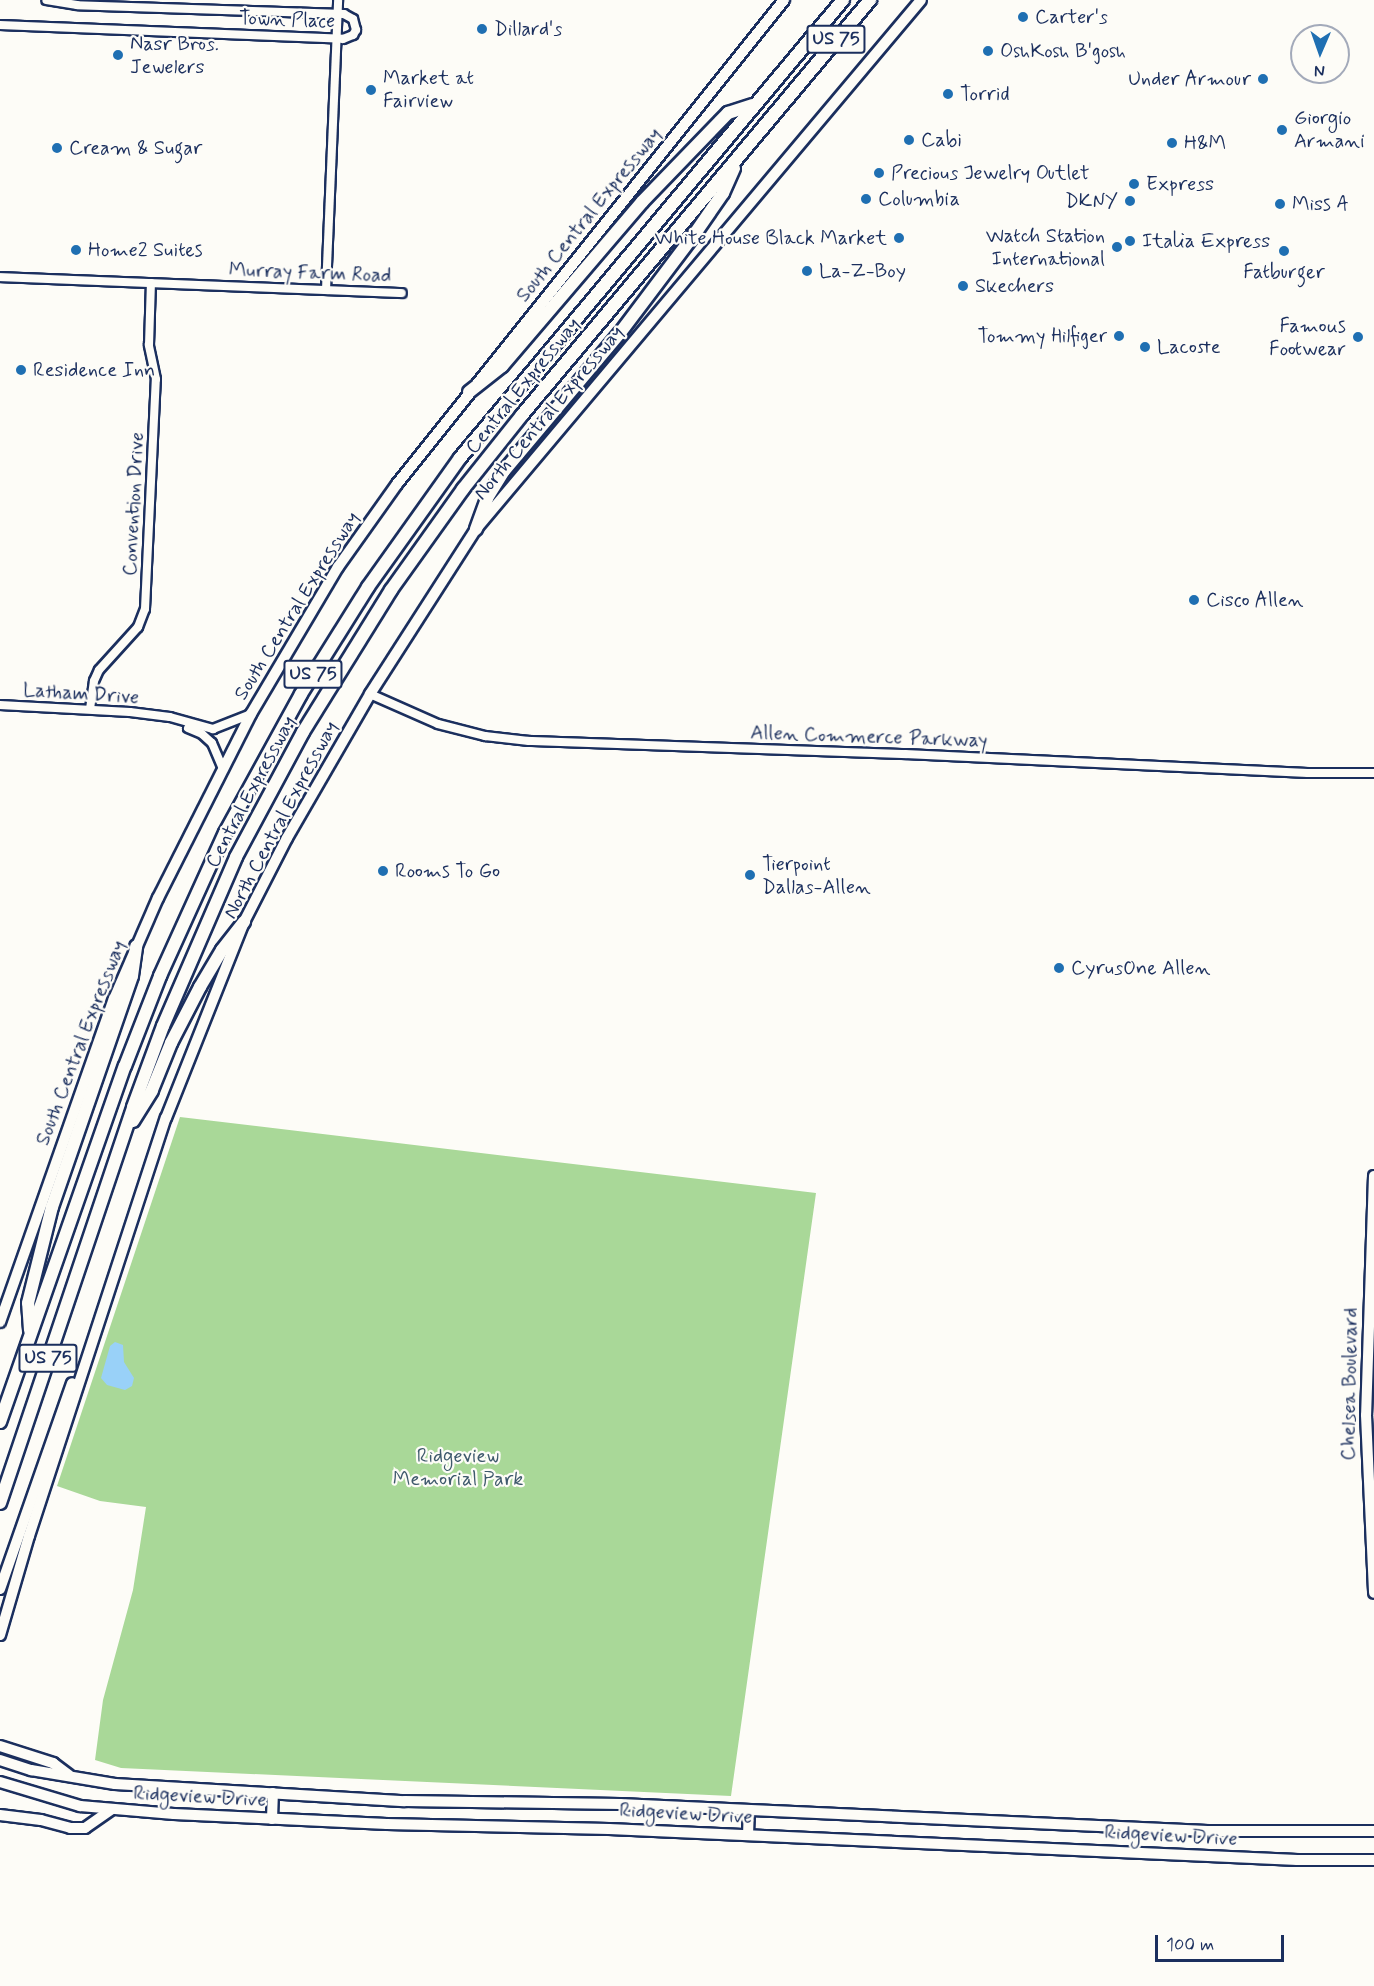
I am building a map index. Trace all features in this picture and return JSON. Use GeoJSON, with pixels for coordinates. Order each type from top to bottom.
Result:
{"type":"FeatureCollection","features":[{"type":"Feature","properties":{"kind":"highway","name":"Central Expressway"},"geometry":{"type":"LineString","coordinates":[[0,1422],[125,1066],[172,948],[225,833],[301,694],[368,587],[460,458],[843,0]]}},
{"type":"Feature","properties":{"kind":"highway","name":"Central Expressway"},"geometry":{"type":"LineString","coordinates":[[0,1503],[122,1140],[176,994],[227,876],[284,765],[342,665],[391,590],[463,489],[741,152],[870,0]]}},
{"type":"Feature","properties":{"kind":"highway"},"geometry":{"type":"LineString","coordinates":[[469,392],[502,366],[642,202],[728,113],[754,105]]}},
{"type":"Feature","properties":{"kind":"highway"},"geometry":{"type":"LineString","coordinates":[[476,529],[487,498],[504,471],[620,333],[696,232],[723,193],[741,152]]}},
{"type":"Feature","properties":{"kind":"highway"},"geometry":{"type":"LineString","coordinates":[[122,1140],[152,1090],[171,1043],[206,978],[222,950],[244,922]]}},
{"type":"Feature","properties":{"kind":"highway"},"geometry":{"type":"LineString","coordinates":[[31,1335],[28,1303],[52,1207],[132,975],[136,946]]}},
{"type":"Feature","properties":{"kind":"main road","name":"South Central Expressway"},"geometry":{"type":"LineString","coordinates":[[0,1322],[99,1036],[136,946],[222,767],[338,567],[397,484],[469,392],[784,0]]}},
{"type":"Feature","properties":{"kind":"main road","name":"North Central Expressway"},"geometry":{"type":"LineString","coordinates":[[0,1635],[90,1348],[166,1118],[244,922],[288,838],[370,694],[476,529],[921,0]]}},
{"type":"Feature","properties":{"kind":"main road","name":"Chelsea Boulevard"},"geometry":{"type":"LineString","coordinates":[[1374,1176],[1366,1454],[1374,1593]]}},
{"type":"Feature","properties":{"kind":"main road"},"geometry":{"type":"LineString","coordinates":[[0,1588],[71,1385],[90,1348]]}},
{"type":"Feature","properties":{"kind":"main road"},"geometry":{"type":"LineString","coordinates":[[0,1746],[53,1763],[74,1778]]}},
{"type":"Feature","properties":{"kind":"main road","name":"Ridgeview Drive"},"geometry":{"type":"LineString","coordinates":[[0,1760],[31,1770],[115,1784],[405,1801],[620,1804],[1207,1831],[1374,1831]]}},
{"type":"Feature","properties":{"kind":"main road","name":"Ridgeview Drive"},"geometry":{"type":"LineString","coordinates":[[0,1782],[80,1806],[111,1810],[272,1819],[748,1835],[1297,1860],[1374,1860]]}},
{"type":"Feature","properties":{"kind":"main road"},"geometry":{"type":"LineString","coordinates":[[272,1819],[273,1793]]}},
{"type":"Feature","properties":{"kind":"main road"},"geometry":{"type":"LineString","coordinates":[[0,1815],[41,1820],[70,1828],[85,1828],[111,1810]]}},
{"type":"Feature","properties":{"kind":"main road"},"geometry":{"type":"LineString","coordinates":[[748,1835],[749,1810]]}},
{"type":"Feature","properties":{"kind":"street","name":"Town Place"},"geometry":{"type":"LineString","coordinates":[[0,25],[336,39],[348,38],[356,30],[353,19],[349,15],[77,5],[46,0]]}},
{"type":"Feature","properties":{"kind":"street"},"geometry":{"type":"LineString","coordinates":[[326,290],[338,0]]}},
{"type":"Feature","properties":{"kind":"street","name":"Murray Farm Road"},"geometry":{"type":"LineString","coordinates":[[0,277],[402,293]]}},
{"type":"Feature","properties":{"kind":"street","name":"Convention Drive"},"geometry":{"type":"LineString","coordinates":[[90,709],[94,681],[99,670],[138,627],[146,609],[156,379],[149,345],[151,283]]}},
{"type":"Feature","properties":{"kind":"street","name":"Allen Commerce Parkway"},"geometry":{"type":"LineString","coordinates":[[370,694],[438,724],[479,735],[521,741],[916,754],[1319,774],[1374,772]]}},
{"type":"Feature","properties":{"kind":"street","name":"Latham Drive"},"geometry":{"type":"LineString","coordinates":[[0,705],[90,709],[159,717],[213,729],[237,717],[251,714]]}},
{"type":"Feature","properties":{"kind":"street","name":"Latham Drive"},"geometry":{"type":"LineString","coordinates":[[159,717],[207,738],[212,743],[222,767]]}},
{"type":"Feature","properties":{"kind":"green space","name":"Ridgeview Memorial Park"},"geometry":{"type":"Polygon","coordinates":[[[180,1117],[816,1193],[731,1796],[121,1768],[95,1760],[103,1700],[133,1590],[146,1507],[100,1501],[57,1486],[180,1117]]]}},
{"type":"Feature","properties":{"kind":"water"},"geometry":{"type":"Polygon","coordinates":[[[115,1342],[123,1345],[124,1362],[134,1378],[132,1386],[125,1390],[107,1385],[101,1378],[110,1346],[115,1342]]]}},
{"type":"Feature","properties":{"kind":"place","name":"Carter's"},"geometry":{"type":"Point","coordinates":[1023,17]}},
{"type":"Feature","properties":{"kind":"place","name":"Dillard's"},"geometry":{"type":"Point","coordinates":[482,29]}},
{"type":"Feature","properties":{"kind":"place","name":"OshKosh B'gosh"},"geometry":{"type":"Point","coordinates":[988,51]}},
{"type":"Feature","properties":{"kind":"place","name":"Nasr Bros. Jewelers"},"geometry":{"type":"Point","coordinates":[118,55]}},
{"type":"Feature","properties":{"kind":"place","name":"Under Armour"},"geometry":{"type":"Point","coordinates":[1263,79]}},
{"type":"Feature","properties":{"kind":"place","name":"Market at Fairview"},"geometry":{"type":"Point","coordinates":[371,90]}},
{"type":"Feature","properties":{"kind":"place","name":"Torrid"},"geometry":{"type":"Point","coordinates":[948,94]}},
{"type":"Feature","properties":{"kind":"place","name":"Giorgio Armani"},"geometry":{"type":"Point","coordinates":[1282,130]}},
{"type":"Feature","properties":{"kind":"place","name":"Cabi"},"geometry":{"type":"Point","coordinates":[909,140]}},
{"type":"Feature","properties":{"kind":"place","name":"H&M"},"geometry":{"type":"Point","coordinates":[1172,143]}},
{"type":"Feature","properties":{"kind":"place","name":"Cream & Sugar"},"geometry":{"type":"Point","coordinates":[57,148]}},
{"type":"Feature","properties":{"kind":"place","name":"Precious Jewelry Outlet"},"geometry":{"type":"Point","coordinates":[879,173]}},
{"type":"Feature","properties":{"kind":"place","name":"Express"},"geometry":{"type":"Point","coordinates":[1134,184]}},
{"type":"Feature","properties":{"kind":"place","name":"Columbia"},"geometry":{"type":"Point","coordinates":[866,199]}},
{"type":"Feature","properties":{"kind":"place","name":"DKNY"},"geometry":{"type":"Point","coordinates":[1130,201]}},
{"type":"Feature","properties":{"kind":"place","name":"Miss A"},"geometry":{"type":"Point","coordinates":[1280,204]}},
{"type":"Feature","properties":{"kind":"place","name":"White House Black Market"},"geometry":{"type":"Point","coordinates":[899,238]}},
{"type":"Feature","properties":{"kind":"place","name":"Italia Express"},"geometry":{"type":"Point","coordinates":[1130,241]}},
{"type":"Feature","properties":{"kind":"place","name":"Watch Station International"},"geometry":{"type":"Point","coordinates":[1117,247]}},
{"type":"Feature","properties":{"kind":"place","name":"Home2 Suites"},"geometry":{"type":"Point","coordinates":[76,250]}},
{"type":"Feature","properties":{"kind":"place","name":"Fatburger"},"geometry":{"type":"Point","coordinates":[1284,251]}},
{"type":"Feature","properties":{"kind":"place","name":"La-Z-Boy"},"geometry":{"type":"Point","coordinates":[807,271]}},
{"type":"Feature","properties":{"kind":"place","name":"Skechers"},"geometry":{"type":"Point","coordinates":[963,286]}},
{"type":"Feature","properties":{"kind":"place","name":"Tommy Hilfiger"},"geometry":{"type":"Point","coordinates":[1119,336]}},
{"type":"Feature","properties":{"kind":"place","name":"Famous Footwear"},"geometry":{"type":"Point","coordinates":[1358,337]}},
{"type":"Feature","properties":{"kind":"place","name":"Lacoste"},"geometry":{"type":"Point","coordinates":[1145,347]}},
{"type":"Feature","properties":{"kind":"place","name":"Residence Inn"},"geometry":{"type":"Point","coordinates":[21,370]}},
{"type":"Feature","properties":{"kind":"place","name":"Cisco Allen"},"geometry":{"type":"Point","coordinates":[1194,600]}},
{"type":"Feature","properties":{"kind":"place","name":"Rooms To Go"},"geometry":{"type":"Point","coordinates":[383,871]}},
{"type":"Feature","properties":{"kind":"place","name":"Tierpoint Dallas-Allen"},"geometry":{"type":"Point","coordinates":[750,875]}},
{"type":"Feature","properties":{"kind":"place","name":"CyrusOne Allen"},"geometry":{"type":"Point","coordinates":[1059,968]}}]}
